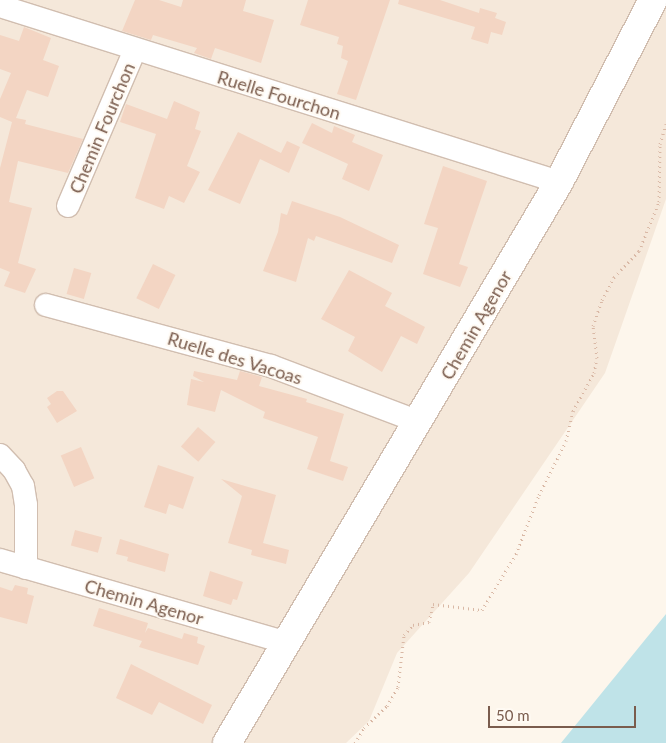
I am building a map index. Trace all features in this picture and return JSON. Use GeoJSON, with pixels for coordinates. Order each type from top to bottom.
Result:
{"type":"FeatureCollection","features":[{"type":"Feature","properties":{"kind":"main road","name":"Chemin Agenor"},"geometry":{"type":"LineString","coordinates":[[228,743],[559,182],[653,0]]}},
{"type":"Feature","properties":{"kind":"street","name":"Ruelle Fourchon"},"geometry":{"type":"LineString","coordinates":[[0,6],[559,182]]}},
{"type":"Feature","properties":{"kind":"street","name":"Chemin Fourchon"},"geometry":{"type":"LineString","coordinates":[[68,206],[135,50]]}},
{"type":"Feature","properties":{"kind":"street","name":"Ruelle des Vacoas"},"geometry":{"type":"LineString","coordinates":[[46,305],[271,366],[419,422]]}},
{"type":"Feature","properties":{"kind":"street"},"geometry":{"type":"LineString","coordinates":[[0,456],[14,470],[23,486],[26,505],[26,568]]}},
{"type":"Feature","properties":{"kind":"street","name":"Chemin Agenor"},"geometry":{"type":"LineString","coordinates":[[0,560],[288,643]]}},
{"type":"Feature","properties":{"kind":"path"},"geometry":{"type":"LineString","coordinates":[[355,743],[364,728],[387,706],[398,687],[404,635],[413,625],[428,622],[433,604],[482,610],[516,554],[539,496],[566,441],[573,412],[594,373],[597,358],[593,326],[602,300],[614,277],[639,251],[659,202],[660,144],[666,124]]}},
{"type":"Feature","properties":{"kind":"shaded area"},"geometry":{"type":"Polygon","coordinates":[[[0,0],[666,0],[666,199],[605,373],[469,573],[397,653],[369,721],[346,743],[0,743],[0,0]]]}},
{"type":"Feature","properties":{"kind":"water"},"geometry":{"type":"Polygon","coordinates":[[[666,614],[666,743],[561,743],[666,614]]]}},
{"type":"Feature","properties":{"kind":"building"},"geometry":{"type":"Polygon","coordinates":[[[135,0],[159,0],[181,7],[183,0],[246,0],[243,11],[274,20],[261,63],[215,48],[211,59],[194,53],[197,48],[153,35],[151,40],[122,31],[135,0]]]}},
{"type":"Feature","properties":{"kind":"building"},"geometry":{"type":"Polygon","coordinates":[[[308,0],[390,0],[356,100],[337,94],[348,61],[341,58],[343,46],[337,44],[339,37],[300,25],[308,0]]]}},
{"type":"Feature","properties":{"kind":"building"},"geometry":{"type":"Polygon","coordinates":[[[399,0],[440,0],[479,13],[480,8],[497,13],[495,18],[506,22],[502,35],[491,32],[488,44],[471,39],[475,27],[398,4],[399,0]]]}},
{"type":"Feature","properties":{"kind":"building"},"geometry":{"type":"Polygon","coordinates":[[[24,27],[51,38],[43,60],[59,66],[48,97],[27,90],[16,118],[26,120],[25,124],[83,139],[68,173],[18,161],[9,202],[32,208],[18,263],[36,269],[25,293],[4,286],[10,272],[0,268],[0,168],[12,122],[0,117],[0,99],[11,73],[0,69],[0,35],[19,41],[24,27]]]}},
{"type":"Feature","properties":{"kind":"building"},"geometry":{"type":"Polygon","coordinates":[[[174,101],[200,112],[195,129],[201,131],[187,166],[200,172],[184,203],[169,196],[164,209],[135,198],[156,134],[120,122],[126,104],[167,119],[174,101]]]}},
{"type":"Feature","properties":{"kind":"building"},"geometry":{"type":"Polygon","coordinates":[[[312,123],[332,133],[334,126],[355,135],[352,142],[383,155],[369,191],[342,179],[348,164],[302,143],[312,123]]]}},
{"type":"Feature","properties":{"kind":"building"},"geometry":{"type":"Polygon","coordinates":[[[238,132],[281,153],[287,141],[300,147],[289,173],[260,159],[240,204],[208,190],[238,132]]]}},
{"type":"Feature","properties":{"kind":"building"},"geometry":{"type":"Polygon","coordinates":[[[443,166],[487,181],[459,264],[468,267],[460,287],[423,274],[438,228],[424,224],[443,166]]]}},
{"type":"Feature","properties":{"kind":"building"},"geometry":{"type":"Polygon","coordinates":[[[292,201],[340,217],[399,245],[392,263],[316,236],[314,241],[308,238],[296,282],[263,271],[278,232],[281,213],[287,215],[292,201]]]}},
{"type":"Feature","properties":{"kind":"building"},"geometry":{"type":"Polygon","coordinates":[[[153,264],[175,275],[159,309],[136,298],[153,264]]]}},
{"type":"Feature","properties":{"kind":"building"},"geometry":{"type":"Polygon","coordinates":[[[74,268],[91,273],[84,299],[67,294],[74,268]]]}},
{"type":"Feature","properties":{"kind":"building"},"geometry":{"type":"Polygon","coordinates":[[[349,270],[392,293],[385,306],[425,327],[417,344],[401,336],[382,372],[348,351],[355,337],[321,319],[349,270]]]}},
{"type":"Feature","properties":{"kind":"building"},"geometry":{"type":"Polygon","coordinates":[[[194,371],[237,380],[240,371],[262,377],[259,386],[307,399],[306,402],[344,414],[330,461],[348,467],[343,481],[307,469],[318,437],[263,418],[265,412],[221,390],[215,412],[187,405],[191,379],[204,382],[193,376],[194,371]]]}},
{"type":"Feature","properties":{"kind":"building"},"geometry":{"type":"Polygon","coordinates":[[[57,391],[63,391],[77,411],[57,423],[47,407],[51,404],[47,398],[57,391]]]}},
{"type":"Feature","properties":{"kind":"building"},"geometry":{"type":"Polygon","coordinates":[[[198,427],[215,442],[198,462],[181,447],[198,427]]]}},
{"type":"Feature","properties":{"kind":"building"},"geometry":{"type":"Polygon","coordinates":[[[81,447],[94,478],[74,487],[61,456],[81,447]]]}},
{"type":"Feature","properties":{"kind":"building"},"geometry":{"type":"Polygon","coordinates":[[[158,465],[194,477],[183,509],[169,504],[166,514],[144,507],[158,465]]]}},
{"type":"Feature","properties":{"kind":"building"},"geometry":{"type":"Polygon","coordinates":[[[221,479],[276,495],[263,543],[289,550],[286,564],[251,555],[252,550],[228,543],[242,496],[221,479]]]}},
{"type":"Feature","properties":{"kind":"building"},"geometry":{"type":"Polygon","coordinates":[[[75,530],[102,537],[98,553],[71,545],[75,530]]]}},
{"type":"Feature","properties":{"kind":"building"},"geometry":{"type":"Polygon","coordinates":[[[120,539],[169,554],[165,572],[127,561],[128,557],[116,554],[120,539]]]}},
{"type":"Feature","properties":{"kind":"building"},"geometry":{"type":"Polygon","coordinates":[[[210,571],[243,582],[237,600],[233,599],[231,605],[203,596],[210,571]]]}},
{"type":"Feature","properties":{"kind":"building"},"geometry":{"type":"Polygon","coordinates":[[[15,585],[28,588],[27,594],[34,596],[27,624],[0,617],[0,587],[12,591],[15,585]]]}},
{"type":"Feature","properties":{"kind":"building"},"geometry":{"type":"Polygon","coordinates":[[[99,608],[148,623],[145,633],[148,628],[182,639],[184,633],[198,637],[197,643],[205,646],[198,665],[139,647],[142,641],[93,626],[99,608]]]}},
{"type":"Feature","properties":{"kind":"building"},"geometry":{"type":"Polygon","coordinates":[[[131,664],[212,705],[203,724],[159,702],[152,715],[116,698],[131,664]]]}}]}
